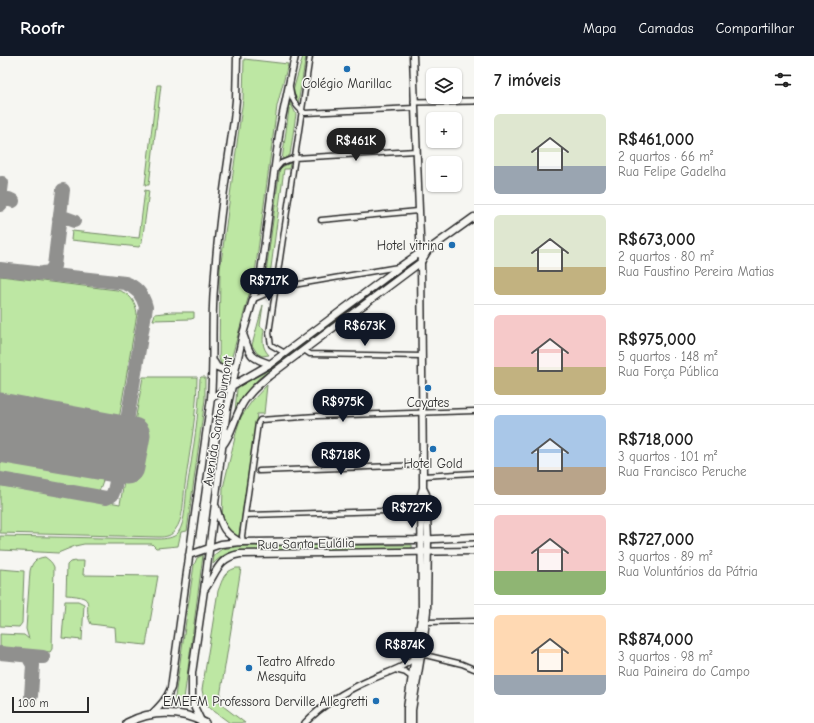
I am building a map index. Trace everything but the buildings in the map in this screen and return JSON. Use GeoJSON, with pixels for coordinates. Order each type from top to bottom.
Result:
{"type":"FeatureCollection","features":[{"type":"Feature","properties":{"kind":"highway"},"geometry":{"type":"LineString","coordinates":[[127,723],[152,714],[172,713],[182,714],[203,722]]}},
{"type":"Feature","properties":{"kind":"main road","name":"Avenida Santos Dumont"},"geometry":{"type":"LineString","coordinates":[[152,714],[168,697],[171,688],[211,398],[214,362],[212,314],[215,263],[234,120],[237,56]]}},
{"type":"Feature","properties":{"kind":"main road","name":"Avenida Santos Dumont"},"geometry":{"type":"LineString","coordinates":[[203,722],[192,702],[191,686],[231,386],[243,334],[261,272],[280,128],[295,56]]}},
{"type":"Feature","properties":{"kind":"main road"},"geometry":{"type":"LineString","coordinates":[[413,56],[418,211],[421,252],[423,465],[421,510],[425,539]]}},
{"type":"Feature","properties":{"kind":"main road"},"geometry":{"type":"LineString","coordinates":[[211,398],[270,364],[401,266],[421,252],[428,250],[474,217]]}},
{"type":"Feature","properties":{"kind":"main road"},"geometry":{"type":"LineString","coordinates":[[223,445],[228,439],[239,410],[248,395],[269,376],[421,262],[428,250]]}},
{"type":"Feature","properties":{"kind":"main road"},"geometry":{"type":"LineString","coordinates":[[243,334],[251,355],[254,358],[270,364]]}},
{"type":"Feature","properties":{"kind":"main road"},"geometry":{"type":"LineString","coordinates":[[214,362],[217,368],[227,371],[235,366]]}},
{"type":"Feature","properties":{"kind":"main road"},"geometry":{"type":"LineString","coordinates":[[412,723],[412,710],[427,622],[425,611],[426,494],[423,488]]}},
{"type":"Feature","properties":{"kind":"main road"},"geometry":{"type":"LineString","coordinates":[[215,503],[224,530],[230,536],[242,542]]}},
{"type":"Feature","properties":{"kind":"main road","name":"Rua Santa Eulália"},"geometry":{"type":"LineString","coordinates":[[189,555],[221,544],[242,542],[474,537]]}},
{"type":"Feature","properties":{"kind":"main road","name":"Rua Santa Eulália"},"geometry":{"type":"LineString","coordinates":[[204,590],[221,563],[226,558],[234,555],[474,551]]}},
{"type":"Feature","properties":{"kind":"main road"},"geometry":{"type":"LineString","coordinates":[[406,723],[415,656],[425,611]]}},
{"type":"Feature","properties":{"kind":"street"},"geometry":{"type":"LineString","coordinates":[[285,353],[271,345],[269,333],[310,56]]}},
{"type":"Feature","properties":{"kind":"street"},"geometry":{"type":"LineString","coordinates":[[290,83],[291,95],[295,104],[305,113],[474,101]]}},
{"type":"Feature","properties":{"kind":"street"},"geometry":{"type":"LineString","coordinates":[[275,170],[281,164],[294,158],[416,151]]}},
{"type":"Feature","properties":{"kind":"street"},"geometry":{"type":"LineString","coordinates":[[321,220],[418,211]]}},
{"type":"Feature","properties":{"kind":"street"},"geometry":{"type":"LineString","coordinates":[[254,299],[276,288],[401,266]]}},
{"type":"Feature","properties":{"kind":"street"},"geometry":{"type":"LineString","coordinates":[[261,272],[262,277],[267,284],[272,288],[276,288]]}},
{"type":"Feature","properties":{"kind":"street"},"geometry":{"type":"LineString","coordinates":[[304,350],[310,354],[422,356]]}},
{"type":"Feature","properties":{"kind":"street"},"geometry":{"type":"LineString","coordinates":[[242,542],[258,423],[260,420],[317,416],[474,411]]}},
{"type":"Feature","properties":{"kind":"street"},"geometry":{"type":"LineString","coordinates":[[259,471],[423,465]]}},
{"type":"Feature","properties":{"kind":"street"},"geometry":{"type":"LineString","coordinates":[[423,476],[474,474]]}},
{"type":"Feature","properties":{"kind":"street"},"geometry":{"type":"LineString","coordinates":[[245,515],[421,510]]}},
{"type":"Feature","properties":{"kind":"street"},"geometry":{"type":"LineString","coordinates":[[427,622],[474,620]]}},
{"type":"Feature","properties":{"kind":"street"},"geometry":{"type":"LineString","coordinates":[[305,723],[324,705],[343,693],[374,678],[397,670],[408,663],[415,656],[421,654],[462,664],[474,669]]}},
{"type":"Feature","properties":{"kind":"street"},"geometry":{"type":"LineString","coordinates":[[397,670],[405,672],[412,677]]}},
{"type":"Feature","properties":{"kind":"green space"},"geometry":{"type":"Polygon","coordinates":[[[303,56],[306,56],[298,104],[293,91],[303,56]]]}},
{"type":"Feature","properties":{"kind":"green space"},"geometry":{"type":"Polygon","coordinates":[[[244,59],[288,64],[277,106],[255,273],[229,367],[226,369],[222,367],[219,358],[220,270],[243,99],[244,59]]]}},
{"type":"Feature","properties":{"kind":"green space"},"geometry":{"type":"Polygon","coordinates":[[[157,85],[161,85],[149,185],[145,185],[157,85]]]}},
{"type":"Feature","properties":{"kind":"green space"},"geometry":{"type":"Polygon","coordinates":[[[290,102],[296,114],[290,155],[282,160],[290,102]]]}},
{"type":"Feature","properties":{"kind":"green space"},"geometry":{"type":"Polygon","coordinates":[[[290,163],[289,169],[284,169],[270,275],[266,273],[280,168],[290,163]]]}},
{"type":"Feature","properties":{"kind":"green space"},"geometry":{"type":"Polygon","coordinates":[[[145,190],[149,191],[142,242],[139,247],[71,240],[72,231],[139,238],[145,190]]]}},
{"type":"Feature","properties":{"kind":"green space"},"geometry":{"type":"Polygon","coordinates":[[[412,262],[412,264],[258,379],[242,397],[235,411],[237,389],[239,386],[264,373],[412,262]]]}},
{"type":"Feature","properties":{"kind":"green space"},"geometry":{"type":"Polygon","coordinates":[[[0,276],[117,290],[122,291],[132,299],[137,314],[118,425],[114,429],[109,430],[0,410],[0,276]]]}},
{"type":"Feature","properties":{"kind":"green space"},"geometry":{"type":"Polygon","coordinates":[[[263,305],[260,326],[264,329],[264,346],[269,355],[262,356],[257,353],[252,345],[263,305]]]}},
{"type":"Feature","properties":{"kind":"green space"},"geometry":{"type":"Polygon","coordinates":[[[194,312],[194,318],[153,320],[155,314],[194,312]]]}},
{"type":"Feature","properties":{"kind":"green space"},"geometry":{"type":"Polygon","coordinates":[[[143,377],[197,377],[195,418],[183,509],[180,520],[174,532],[164,537],[0,533],[0,482],[120,504],[143,377]]]}},
{"type":"Feature","properties":{"kind":"green space"},"geometry":{"type":"Polygon","coordinates":[[[201,377],[205,377],[205,399],[187,531],[181,532],[178,546],[156,548],[152,544],[84,544],[58,553],[0,550],[0,536],[164,539],[176,535],[181,528],[184,517],[201,377]]]}},
{"type":"Feature","properties":{"kind":"green space"},"geometry":{"type":"Polygon","coordinates":[[[267,385],[264,414],[257,414],[239,537],[237,537],[230,533],[222,520],[223,488],[241,417],[252,401],[267,385]]]}},
{"type":"Feature","properties":{"kind":"green space"},"geometry":{"type":"Polygon","coordinates":[[[0,445],[102,464],[105,467],[101,487],[97,493],[93,494],[0,477],[0,445]]]}},
{"type":"Feature","properties":{"kind":"green space"},"geometry":{"type":"Polygon","coordinates":[[[412,545],[412,549],[235,551],[223,556],[213,564],[214,555],[222,549],[243,546],[412,545]]]}},
{"type":"Feature","properties":{"kind":"green space"},"geometry":{"type":"Polygon","coordinates":[[[203,555],[184,699],[187,708],[170,706],[175,697],[194,565],[197,558],[203,555]]]}},
{"type":"Feature","properties":{"kind":"green space"},"geometry":{"type":"Polygon","coordinates":[[[45,557],[54,567],[52,649],[50,652],[0,647],[0,634],[24,635],[29,639],[26,629],[30,571],[35,561],[39,558],[45,557]]]}},
{"type":"Feature","properties":{"kind":"green space"},"geometry":{"type":"Polygon","coordinates":[[[84,561],[83,575],[158,576],[146,645],[116,642],[115,627],[91,624],[88,617],[88,603],[86,600],[76,596],[66,595],[67,565],[70,562],[84,561]]]}},
{"type":"Feature","properties":{"kind":"green space"},"geometry":{"type":"Polygon","coordinates":[[[236,568],[241,568],[219,703],[245,723],[230,723],[207,706],[202,690],[218,591],[226,574],[236,568]]]}},
{"type":"Feature","properties":{"kind":"green space"},"geometry":{"type":"Polygon","coordinates":[[[0,569],[24,571],[22,623],[19,627],[0,626],[0,569]]]}},
{"type":"Feature","properties":{"kind":"green space"},"geometry":{"type":"Polygon","coordinates":[[[65,601],[78,601],[84,604],[82,640],[62,638],[65,601]]]}},
{"type":"Feature","properties":{"kind":"taxiway"},"geometry":{"type":"LineString","coordinates":[[0,199],[2,183]]}},
{"type":"Feature","properties":{"kind":"taxiway"},"geometry":{"type":"LineString","coordinates":[[43,273],[50,272],[54,266],[63,190]]}},
{"type":"Feature","properties":{"kind":"taxiway"},"geometry":{"type":"LineString","coordinates":[[0,205],[5,199],[13,201]]}},
{"type":"Feature","properties":{"kind":"taxiway"},"geometry":{"type":"LineString","coordinates":[[59,220],[63,217],[74,221]]}},
{"type":"Feature","properties":{"kind":"taxiway"},"geometry":{"type":"LineString","coordinates":[[0,269],[125,283],[139,292],[146,307],[125,433],[120,441],[116,444],[107,446],[40,435]]}},
{"type":"Feature","properties":{"kind":"taxiway"},"geometry":{"type":"LineString","coordinates":[[0,479],[106,498],[112,495],[114,489],[118,461],[111,451],[99,446]]}},
{"type":"Feature","properties":{"kind":"taxiway"},"geometry":{"type":"LineString","coordinates":[[0,653],[43,657]]}},
{"type":"Feature","properties":{"kind":"taxiway"},"geometry":{"type":"LineString","coordinates":[[30,660],[33,665],[31,696]]}},
{"type":"Feature","properties":{"kind":"runway"},"geometry":{"type":"LineString","coordinates":[[0,410],[133,435],[127,467],[0,445]]}},
{"type":"Feature","properties":{"kind":"place","name":"Colégio Marillac"},"geometry":{"type":"Point","coordinates":[347,69]}},
{"type":"Feature","properties":{"kind":"place","name":"Hotel vitrina"},"geometry":{"type":"Point","coordinates":[452,245]}},
{"type":"Feature","properties":{"kind":"place","name":"Cayates"},"geometry":{"type":"Point","coordinates":[428,388]}},
{"type":"Feature","properties":{"kind":"place","name":"Hotel Gold"},"geometry":{"type":"Point","coordinates":[433,449]}},
{"type":"Feature","properties":{"kind":"place","name":"Teatro Alfredo Mesquita"},"geometry":{"type":"Point","coordinates":[249,668]}},
{"type":"Feature","properties":{"kind":"place","name":"EMEFM Professora Derville Allegretti"},"geometry":{"type":"Point","coordinates":[376,701]}}]}
